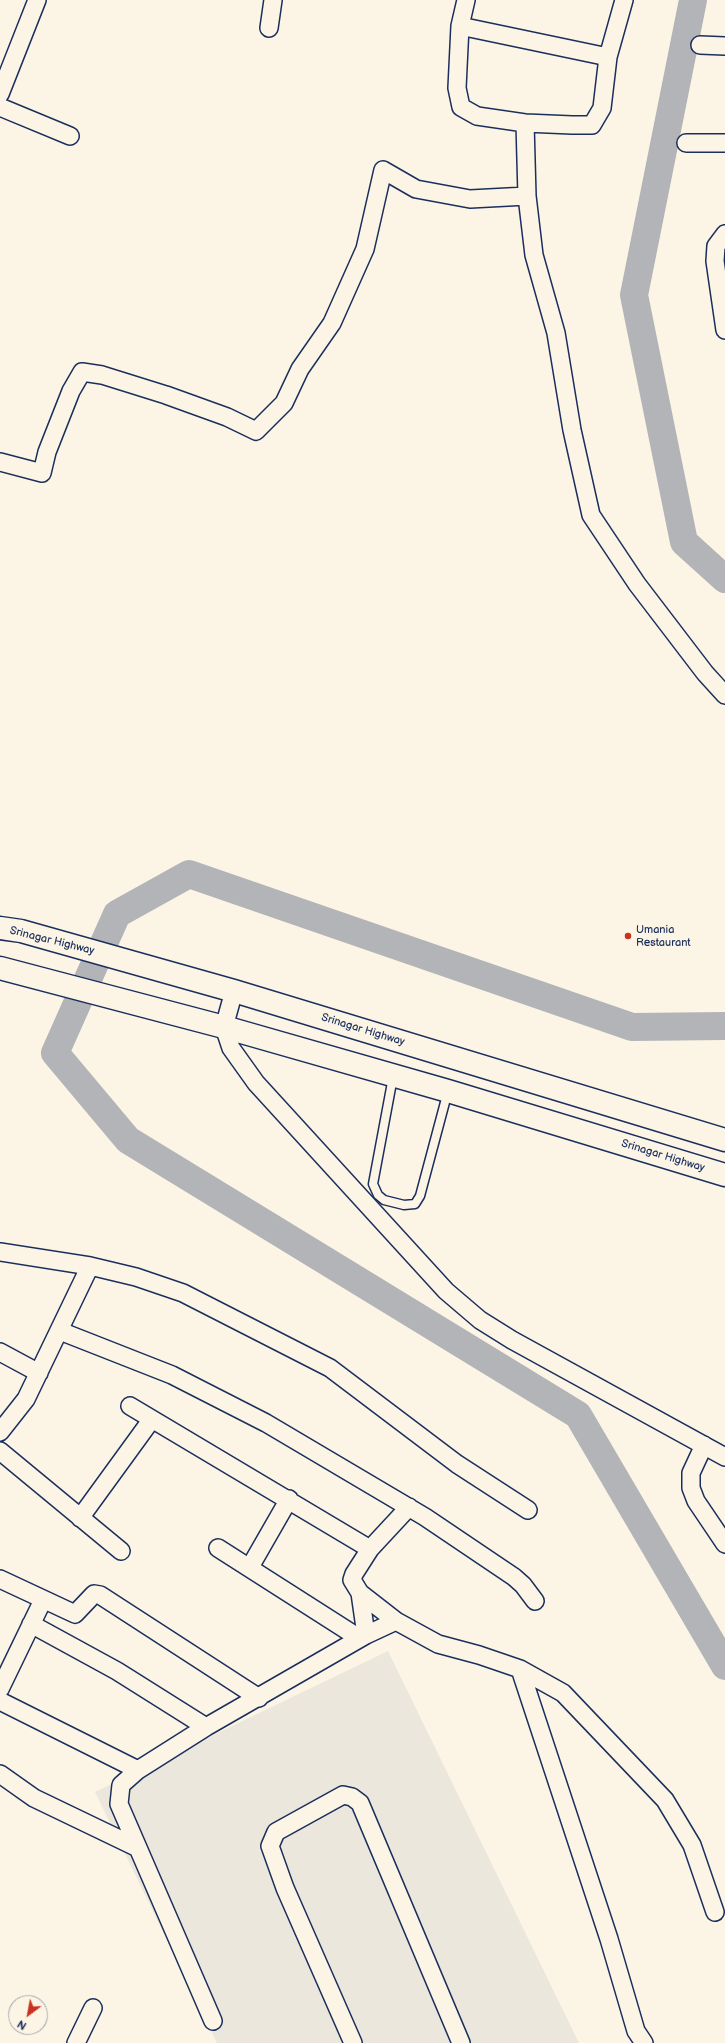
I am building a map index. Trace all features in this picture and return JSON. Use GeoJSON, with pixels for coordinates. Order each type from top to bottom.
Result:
{"type":"FeatureCollection","features":[{"type":"Feature","properties":{"kind":"highway","name":"Srinagar Highway"},"geometry":{"type":"LineString","coordinates":[[10,930],[156,968],[725,1140]]}},
{"type":"Feature","properties":{"kind":"highway","name":"Srinagar Highway"},"geometry":{"type":"LineString","coordinates":[[0,968],[224,1027],[448,1090],[725,1175]]}},
{"type":"Feature","properties":{"kind":"street"},"geometry":{"type":"LineString","coordinates":[[0,94],[37,0]]}},
{"type":"Feature","properties":{"kind":"street"},"geometry":{"type":"LineString","coordinates":[[269,28],[273,0]]}},
{"type":"Feature","properties":{"kind":"street"},"geometry":{"type":"LineString","coordinates":[[466,0],[460,26],[457,88],[461,107],[477,116],[525,123],[592,125],[602,108],[608,57],[624,0]]}},
{"type":"Feature","properties":{"kind":"street"},"geometry":{"type":"LineString","coordinates":[[460,26],[608,57]]}},
{"type":"Feature","properties":{"kind":"street"},"geometry":{"type":"LineString","coordinates":[[700,45],[725,46]]}},
{"type":"Feature","properties":{"kind":"street"},"geometry":{"type":"LineString","coordinates":[[0,107],[70,136]]}},
{"type":"Feature","properties":{"kind":"street"},"geometry":{"type":"LineString","coordinates":[[525,123],[527,196],[534,255],[556,333],[572,430],[592,515],[637,584],[705,673],[725,694]]}},
{"type":"Feature","properties":{"kind":"street"},"geometry":{"type":"LineString","coordinates":[[686,144],[725,143]]}},
{"type":"Feature","properties":{"kind":"street"},"geometry":{"type":"LineString","coordinates":[[0,462],[42,473],[47,452],[60,418],[71,391],[82,372],[102,375],[166,395],[227,418],[256,431],[284,403],[300,369],[332,323],[365,249],[383,170],[416,189],[470,199],[527,196]]}},
{"type":"Feature","properties":{"kind":"street"},"geometry":{"type":"LineString","coordinates":[[725,234],[716,246],[715,261],[725,330]]}},
{"type":"Feature","properties":{"kind":"street"},"geometry":{"type":"LineString","coordinates":[[234,991],[224,1027],[231,1048],[256,1083],[446,1291],[480,1320],[512,1340],[725,1457]]}},
{"type":"Feature","properties":{"kind":"street"},"geometry":{"type":"LineString","coordinates":[[0,1252],[90,1266],[136,1278],[183,1293],[330,1368],[457,1464],[528,1510]]}},
{"type":"Feature","properties":{"kind":"street"},"geometry":{"type":"LineString","coordinates":[[0,1432],[20,1409],[60,1331],[90,1266]]}},
{"type":"Feature","properties":{"kind":"street"},"geometry":{"type":"LineString","coordinates":[[60,1331],[172,1375],[259,1420],[409,1508],[514,1577],[523,1585],[535,1601]]}},
{"type":"Feature","properties":{"kind":"street"},"geometry":{"type":"LineString","coordinates":[[0,1352],[39,1373]]}},
{"type":"Feature","properties":{"kind":"street"},"geometry":{"type":"LineString","coordinates":[[130,1406],[370,1548]]}},
{"type":"Feature","properties":{"kind":"street"},"geometry":{"type":"LineString","coordinates":[[80,1518],[152,1419]]}},
{"type":"Feature","properties":{"kind":"street"},"geometry":{"type":"LineString","coordinates":[[704,1445],[691,1473],[691,1488],[696,1501],[725,1544]]}},
{"type":"Feature","properties":{"kind":"street"},"geometry":{"type":"LineString","coordinates":[[0,1451],[121,1552]]}},
{"type":"Feature","properties":{"kind":"street"},"geometry":{"type":"LineString","coordinates":[[250,1567],[289,1499]]}},
{"type":"Feature","properties":{"kind":"street"},"geometry":{"type":"LineString","coordinates":[[409,1508],[370,1548],[354,1574],[352,1580],[360,1593],[396,1621],[438,1644],[479,1655],[520,1669],[562,1693],[665,1800],[692,1846],[715,1912]]}},
{"type":"Feature","properties":{"kind":"street"},"geometry":{"type":"LineString","coordinates":[[218,1548],[362,1637]]}},
{"type":"Feature","properties":{"kind":"street"},"geometry":{"type":"LineString","coordinates":[[0,1579],[75,1614],[94,1594],[100,1595],[259,1698]]}},
{"type":"Feature","properties":{"kind":"street"},"geometry":{"type":"LineString","coordinates":[[360,1593],[362,1637]]}},
{"type":"Feature","properties":{"kind":"street"},"geometry":{"type":"LineString","coordinates":[[0,1689],[43,1600]]}},
{"type":"Feature","properties":{"kind":"street"},"geometry":{"type":"LineString","coordinates":[[213,2021],[119,1804],[121,1785],[138,1770],[206,1727],[259,1698],[362,1637],[396,1621]]}},
{"type":"Feature","properties":{"kind":"street"},"geometry":{"type":"LineString","coordinates":[[31,1624],[117,1671],[206,1727]]}},
{"type":"Feature","properties":{"kind":"street"},"geometry":{"type":"LineString","coordinates":[[520,1669],[609,1939],[636,2031],[644,2043]]}},
{"type":"Feature","properties":{"kind":"street"},"geometry":{"type":"LineString","coordinates":[[0,1701],[138,1770]]}},
{"type":"Feature","properties":{"kind":"street"},"geometry":{"type":"LineString","coordinates":[[0,1774],[34,1798],[138,1848]]}},
{"type":"Feature","properties":{"kind":"street"},"geometry":{"type":"LineString","coordinates":[[353,2043],[285,1888],[270,1846],[276,1832],[343,1795],[352,1797],[360,1803],[461,2043]]}},
{"type":"Feature","properties":{"kind":"street"},"geometry":{"type":"LineString","coordinates":[[76,2043],[93,2008]]}},
{"type":"Feature","properties":{"kind":"lane"},"geometry":{"type":"LineString","coordinates":[[393,1075],[373,1184],[378,1196],[384,1200],[404,1205],[415,1204],[420,1196],[448,1090]]}},
{"type":"Feature","properties":{"kind":"shaded area"},"geometry":{"type":"Polygon","coordinates":[[[388,1651],[579,2043],[217,2043],[95,1792],[388,1651]]]}},
{"type":"Feature","properties":{"kind":"waterway"},"geometry":{"type":"LineString","coordinates":[[693,0],[634,295],[684,542],[725,579]]}},
{"type":"Feature","properties":{"kind":"waterway"},"geometry":{"type":"LineString","coordinates":[[725,1026],[632,1027],[189,874],[117,914],[55,1053],[128,1140],[578,1415],[725,1666]]}},
{"type":"Feature","properties":{"kind":"place","name":"Umania Restaurant"},"geometry":{"type":"Point","coordinates":[628,936]}}]}
